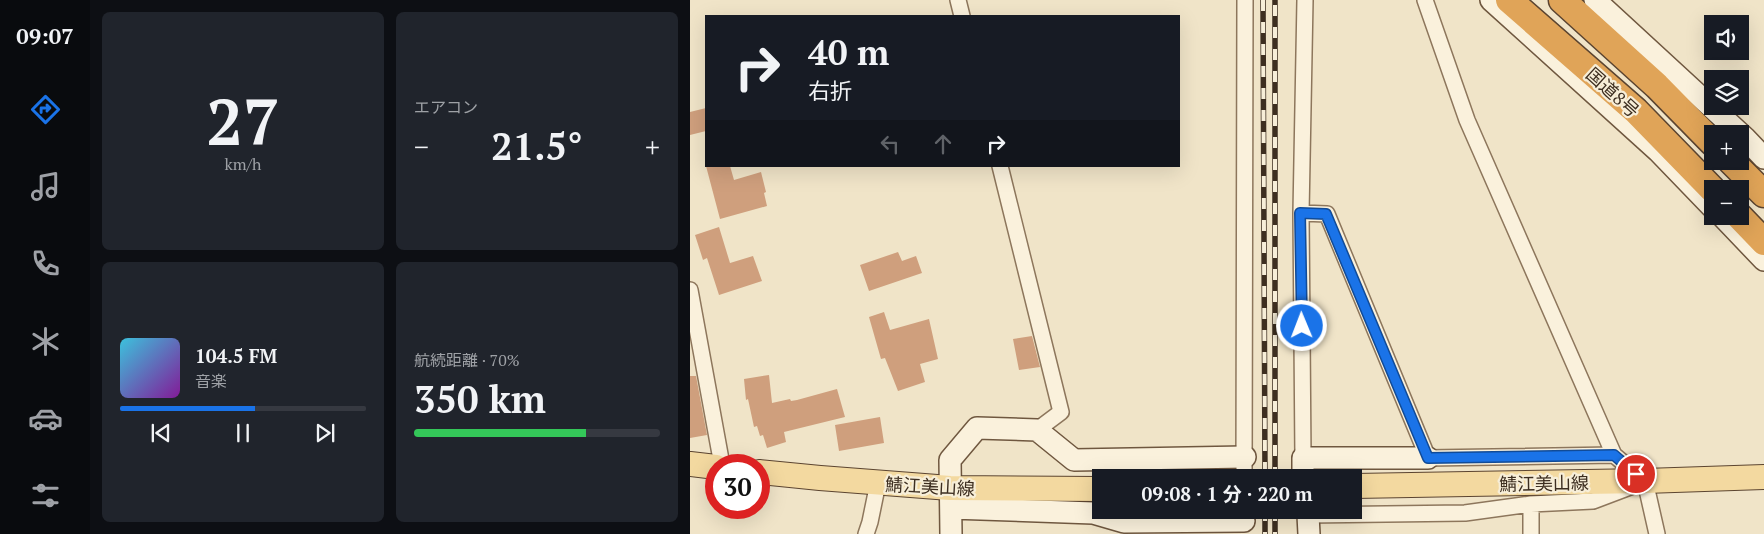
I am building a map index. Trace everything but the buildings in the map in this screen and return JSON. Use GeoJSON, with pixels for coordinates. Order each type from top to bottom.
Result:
{"type":"FeatureCollection","features":[{"type":"Feature","properties":{"kind":"highway","name":"国道8号"},"geometry":{"type":"LineString","coordinates":[[1509,0],[1636,111],[1704,181]]}},
{"type":"Feature","properties":{"kind":"highway","name":"国道8号"},"geometry":{"type":"LineString","coordinates":[[1562,0],[1656,86],[1704,134]]}},
{"type":"Feature","properties":{"kind":"highway"},"geometry":{"type":"LineString","coordinates":[[1740,170],[1764,194]]}},
{"type":"Feature","properties":{"kind":"highway"},"geometry":{"type":"LineString","coordinates":[[1748,225],[1764,242]]}},
{"type":"Feature","properties":{"kind":"main road"},"geometry":{"type":"LineString","coordinates":[[690,464],[705,466]]}},
{"type":"Feature","properties":{"kind":"main road","name":"鯖江美山線"},"geometry":{"type":"LineString","coordinates":[[770,473],[878,483],[951,498],[1092,490]]}},
{"type":"Feature","properties":{"kind":"main road","name":"鯖江美山線"},"geometry":{"type":"LineString","coordinates":[[1362,486],[1764,477]]}},
{"type":"Feature","properties":{"kind":"street"},"geometry":{"type":"LineString","coordinates":[[958,0],[962,15]]}},
{"type":"Feature","properties":{"kind":"street"},"geometry":{"type":"LineString","coordinates":[[951,534],[950,460],[977,428],[1037,430],[1074,460],[1244,467],[1245,0]]}},
{"type":"Feature","properties":{"kind":"street"},"geometry":{"type":"LineString","coordinates":[[1305,0],[1300,213],[1303,468],[1428,458],[1614,455]]}},
{"type":"Feature","properties":{"kind":"street"},"geometry":{"type":"LineString","coordinates":[[1425,0],[1467,120],[1614,455],[1645,481],[1657,534]]}},
{"type":"Feature","properties":{"kind":"street"},"geometry":{"type":"LineString","coordinates":[[1491,0],[1658,151],[1704,199]]}},
{"type":"Feature","properties":{"kind":"street"},"geometry":{"type":"LineString","coordinates":[[1595,0],[1745,138],[1764,158]]}},
{"type":"Feature","properties":{"kind":"street"},"geometry":{"type":"LineString","coordinates":[[1000,167],[1061,412],[1037,430]]}},
{"type":"Feature","properties":{"kind":"street"},"geometry":{"type":"LineString","coordinates":[[1300,213],[1326,214],[1428,458]]}},
{"type":"Feature","properties":{"kind":"street"},"geometry":{"type":"LineString","coordinates":[[1731,225],[1764,260]]}},
{"type":"Feature","properties":{"kind":"street"},"geometry":{"type":"LineString","coordinates":[[690,290],[720,454]]}},
{"type":"Feature","properties":{"kind":"street"},"geometry":{"type":"LineString","coordinates":[[1307,520],[1465,513],[1531,504],[1593,501],[1645,481]]}},
{"type":"Feature","properties":{"kind":"street"},"geometry":{"type":"LineString","coordinates":[[866,534],[878,483]]}},
{"type":"Feature","properties":{"kind":"street"},"geometry":{"type":"LineString","coordinates":[[951,498],[1092,513]]}},
{"type":"Feature","properties":{"kind":"street"},"geometry":{"type":"LineString","coordinates":[[1531,504],[1531,534]]}},
{"type":"Feature","properties":{"kind":"street"},"geometry":{"type":"LineString","coordinates":[[1114,519],[1124,522],[1175,519]]}},
{"type":"Feature","properties":{"kind":"railway"},"geometry":{"type":"LineString","coordinates":[[1263,0],[1265,469]]}},
{"type":"Feature","properties":{"kind":"railway"},"geometry":{"type":"LineString","coordinates":[[1275,0],[1275,469]]}},
{"type":"Feature","properties":{"kind":"railway"},"geometry":{"type":"LineString","coordinates":[[1265,519],[1265,534]]}},
{"type":"Feature","properties":{"kind":"railway"},"geometry":{"type":"LineString","coordinates":[[1275,519],[1275,534]]}},
{"type":"Feature","properties":{"kind":"route"},"geometry":{"type":"LineString","coordinates":[[1302,326],[1300,213],[1326,214],[1428,458],[1614,455],[1636,474]]}}]}
